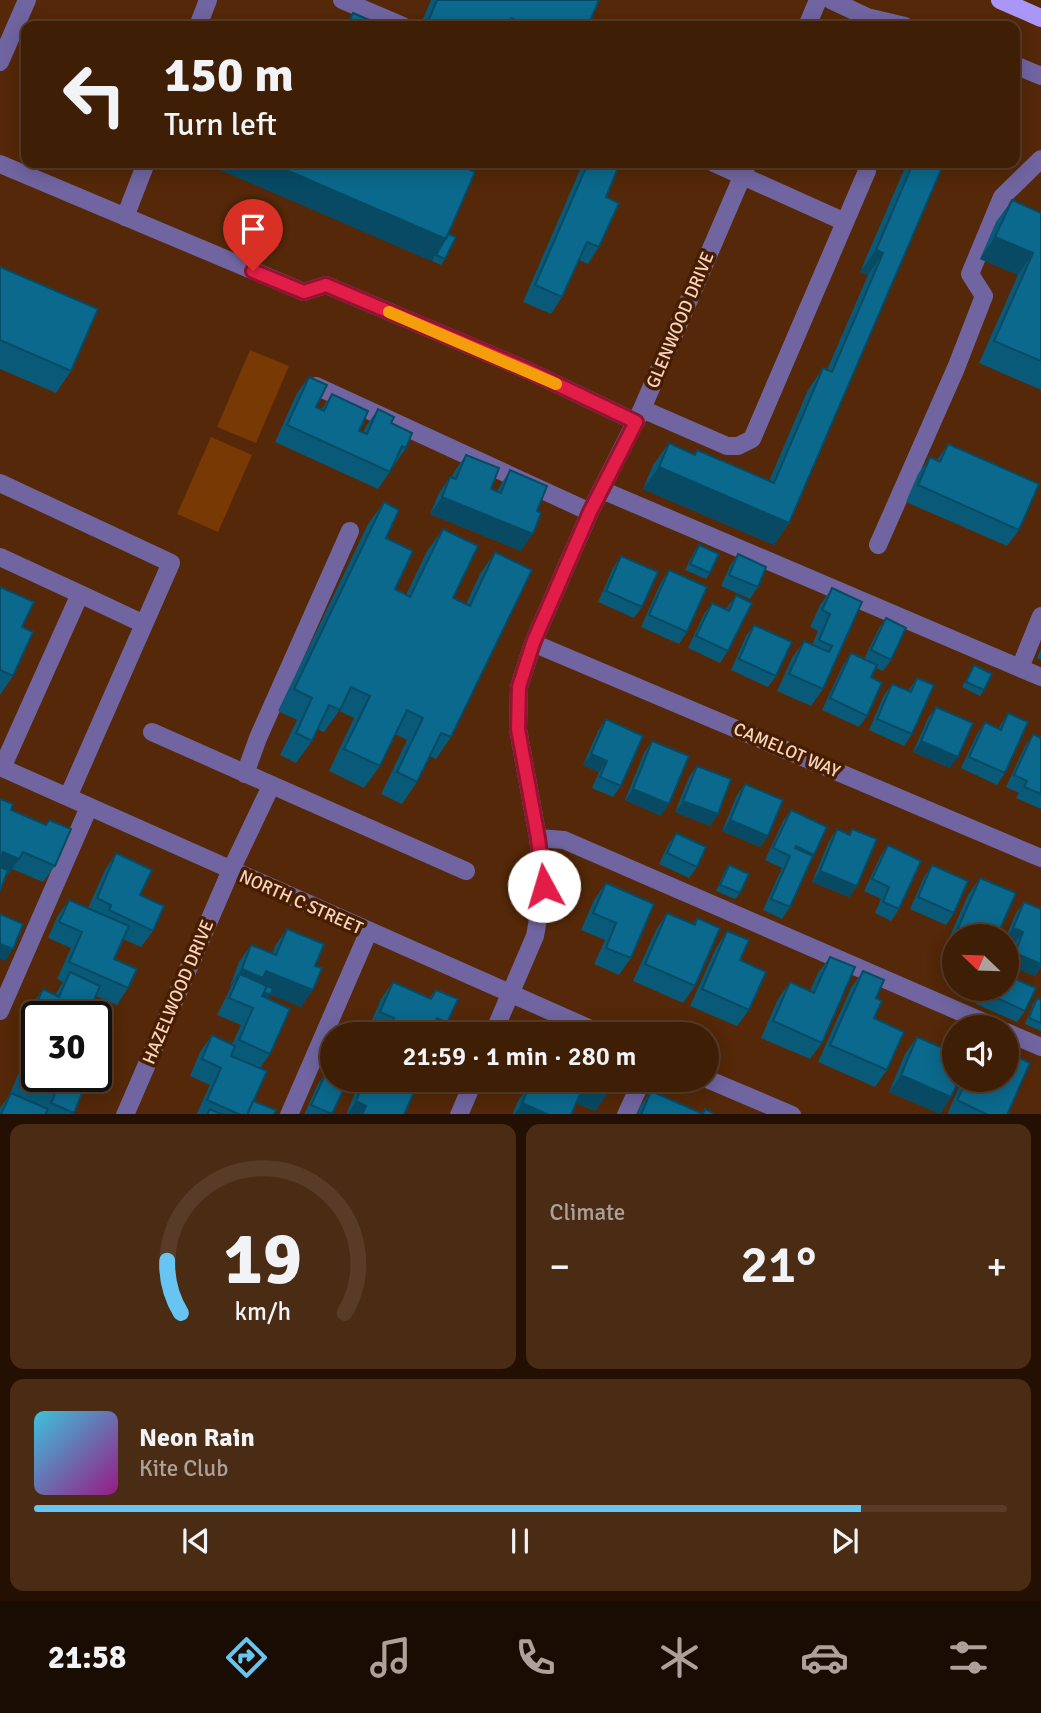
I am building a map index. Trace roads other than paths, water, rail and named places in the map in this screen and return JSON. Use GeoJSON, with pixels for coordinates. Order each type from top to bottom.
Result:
{"type":"FeatureCollection","features":[{"type":"Feature","properties":{"kind":"main road"},"geometry":{"type":"LineString","coordinates":[[1000,0],[1041,18]]}},
{"type":"Feature","properties":{"kind":"street"},"geometry":{"type":"LineString","coordinates":[[0,62],[27,0]]}},
{"type":"Feature","properties":{"kind":"street"},"geometry":{"type":"LineString","coordinates":[[200,21],[208,0]]}},
{"type":"Feature","properties":{"kind":"street"},"geometry":{"type":"LineString","coordinates":[[342,0],[391,21]]}},
{"type":"Feature","properties":{"kind":"street"},"geometry":{"type":"LineString","coordinates":[[809,21],[818,0]]}},
{"type":"Feature","properties":{"kind":"street"},"geometry":{"type":"LineString","coordinates":[[831,0],[867,17],[884,21]]}},
{"type":"Feature","properties":{"kind":"street"},"geometry":{"type":"LineString","coordinates":[[1020,67],[1041,76]]}},
{"type":"Feature","properties":{"kind":"street"},"geometry":{"type":"LineString","coordinates":[[878,545],[956,368],[984,296],[970,274],[1002,197],[1041,159]]}},
{"type":"Feature","properties":{"kind":"street"},"geometry":{"type":"LineString","coordinates":[[0,164],[304,292],[326,285],[639,415],[727,446],[738,446],[752,439],[866,168]]}},
{"type":"Feature","properties":{"kind":"street"},"geometry":{"type":"LineString","coordinates":[[125,217],[144,168]]}},
{"type":"Feature","properties":{"kind":"street"},"geometry":{"type":"LineString","coordinates":[[745,169],[845,222]]}},
{"type":"Feature","properties":{"kind":"street","name":"GLENWOOD DRIVE"},"geometry":{"type":"LineString","coordinates":[[498,1022],[535,936],[544,886],[518,729],[519,687],[533,643],[590,512],[639,415],[745,169]]}},
{"type":"Feature","properties":{"kind":"street"},"geometry":{"type":"LineString","coordinates":[[316,386],[590,512]]}},
{"type":"Feature","properties":{"kind":"street"},"geometry":{"type":"LineString","coordinates":[[0,483],[171,563],[68,797]]}},
{"type":"Feature","properties":{"kind":"street"},"geometry":{"type":"LineString","coordinates":[[602,489],[1041,677]]}},
{"type":"Feature","properties":{"kind":"street"},"geometry":{"type":"LineString","coordinates":[[245,774],[350,531]]}},
{"type":"Feature","properties":{"kind":"street"},"geometry":{"type":"LineString","coordinates":[[0,557],[144,624]]}},
{"type":"Feature","properties":{"kind":"street"},"geometry":{"type":"LineString","coordinates":[[1,768],[80,594]]}},
{"type":"Feature","properties":{"kind":"street"},"geometry":{"type":"LineString","coordinates":[[1020,668],[1041,616]]}},
{"type":"Feature","properties":{"kind":"street","name":"CAMELOT WAY"},"geometry":{"type":"LineString","coordinates":[[533,643],[1041,858]]}},
{"type":"Feature","properties":{"kind":"street"},"geometry":{"type":"LineString","coordinates":[[152,732],[466,871]]}},
{"type":"Feature","properties":{"kind":"street","name":"NORTH C STREET"},"geometry":{"type":"LineString","coordinates":[[1,768],[574,1022]]}},
{"type":"Feature","properties":{"kind":"street","name":"HAZELWOOD DRIVE"},"geometry":{"type":"LineString","coordinates":[[125,1114],[231,870],[271,786]]}},
{"type":"Feature","properties":{"kind":"street"},"geometry":{"type":"LineString","coordinates":[[0,1012],[89,807]]}},
{"type":"Feature","properties":{"kind":"street"},"geometry":{"type":"LineString","coordinates":[[538,838],[564,840],[967,1015]]}},
{"type":"Feature","properties":{"kind":"street"},"geometry":{"type":"LineString","coordinates":[[289,1114],[368,933]]}},
{"type":"Feature","properties":{"kind":"street"},"geometry":{"type":"LineString","coordinates":[[1019,1038],[1041,1047]]}},
{"type":"Feature","properties":{"kind":"street"},"geometry":{"type":"LineString","coordinates":[[719,1084],[790,1114]]}},
{"type":"Feature","properties":{"kind":"street"},"geometry":{"type":"LineString","coordinates":[[459,1114],[469,1092]]}},
{"type":"Feature","properties":{"kind":"street"},"geometry":{"type":"LineString","coordinates":[[626,1114],[637,1092]]}}]}
